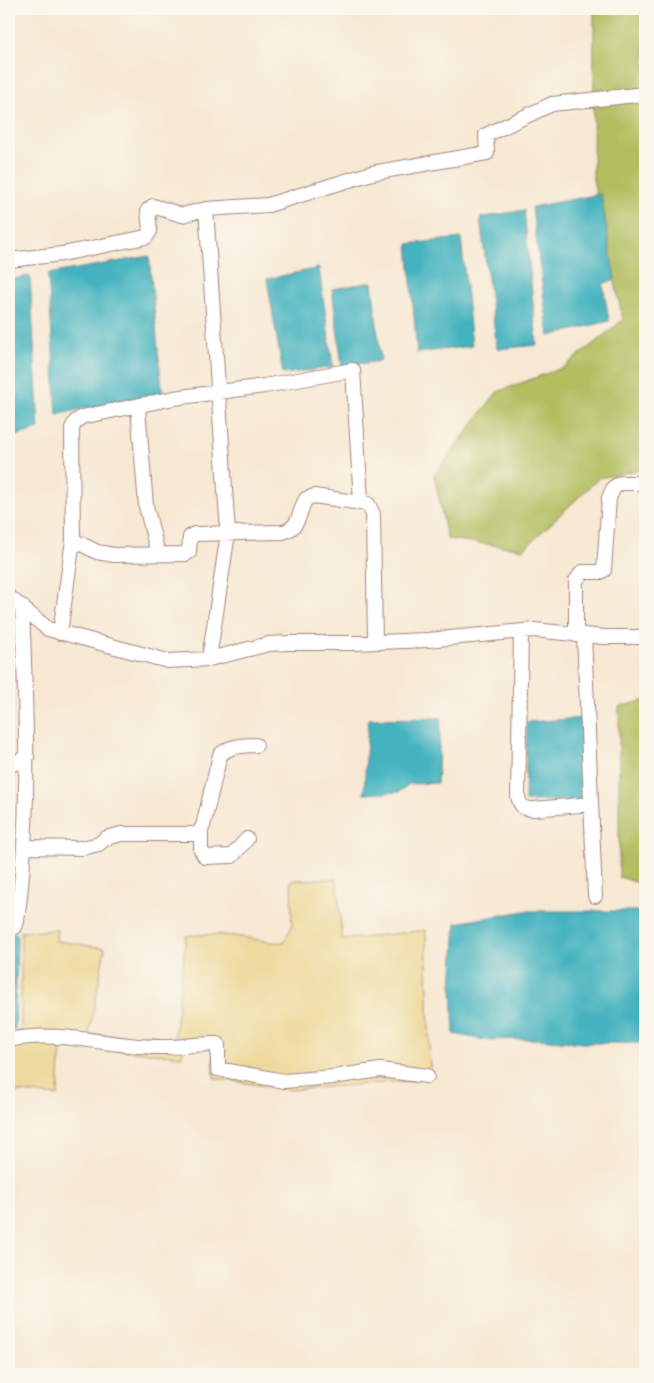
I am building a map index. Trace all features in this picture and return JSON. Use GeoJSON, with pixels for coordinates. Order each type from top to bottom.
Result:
{"type":"FeatureCollection","features":[{"type":"Feature","properties":{"kind":"street"},"geometry":{"type":"LineString","coordinates":[[9,260],[54,256],[146,237],[150,231],[148,210],[153,206],[182,216],[206,209],[268,205],[372,173],[488,153],[486,135],[552,104],[645,94]]}},
{"type":"Feature","properties":{"kind":"street"},"geometry":{"type":"LineString","coordinates":[[206,209],[220,392],[228,533],[209,659]]}},
{"type":"Feature","properties":{"kind":"street"},"geometry":{"type":"LineString","coordinates":[[60,633],[73,540],[72,428],[76,421],[82,418],[174,398],[353,370],[361,502]]}},
{"type":"Feature","properties":{"kind":"street"},"geometry":{"type":"LineString","coordinates":[[138,407],[146,506],[158,554]]}},
{"type":"Feature","properties":{"kind":"street"},"geometry":{"type":"LineString","coordinates":[[594,896],[591,804],[576,581],[582,572],[600,572],[604,570],[609,498],[614,487],[621,483],[645,483]]}},
{"type":"Feature","properties":{"kind":"street"},"geometry":{"type":"LineString","coordinates":[[73,540],[106,554],[185,554],[189,552],[190,537],[194,534],[283,532],[292,530],[297,525],[301,506],[306,498],[314,496],[368,504],[373,514],[375,641]]}},
{"type":"Feature","properties":{"kind":"street"},"geometry":{"type":"LineString","coordinates":[[9,597],[22,606],[38,622],[60,633],[117,646],[156,660],[183,662],[209,659],[269,644],[475,637],[534,630],[580,635],[645,637]]}},
{"type":"Feature","properties":{"kind":"street"},"geometry":{"type":"LineString","coordinates":[[9,929],[15,927],[17,921],[24,847],[27,757],[22,606]]}},
{"type":"Feature","properties":{"kind":"street"},"geometry":{"type":"LineString","coordinates":[[521,632],[519,804],[525,809],[591,804]]}},
{"type":"Feature","properties":{"kind":"street"},"geometry":{"type":"LineString","coordinates":[[247,839],[232,856],[205,857],[201,850],[201,832],[220,755],[226,749],[233,747],[256,745]]}},
{"type":"Feature","properties":{"kind":"street"},"geometry":{"type":"LineString","coordinates":[[9,766],[27,757]]}},
{"type":"Feature","properties":{"kind":"street"},"geometry":{"type":"LineString","coordinates":[[24,847],[82,848],[91,847],[121,834],[192,835],[201,832]]}},
{"type":"Feature","properties":{"kind":"street"},"geometry":{"type":"LineString","coordinates":[[9,1040],[64,1036],[165,1048],[202,1043],[218,1044],[218,1069],[284,1081],[333,1077],[380,1070],[427,1076]]}},
{"type":"Feature","properties":{"kind":"green space"},"geometry":{"type":"Polygon","coordinates":[[[594,9],[645,9],[645,469],[599,478],[524,549],[447,539],[434,475],[497,392],[564,367],[623,320],[593,180],[594,9]]]}},
{"type":"Feature","properties":{"kind":"green space"},"geometry":{"type":"Polygon","coordinates":[[[645,700],[645,885],[619,877],[619,707],[645,700]]]}},
{"type":"Feature","properties":{"kind":"sand"},"geometry":{"type":"Polygon","coordinates":[[[337,879],[342,940],[426,930],[430,1068],[418,1080],[291,1090],[214,1078],[213,1048],[183,1048],[182,1056],[61,1044],[58,1096],[9,1091],[9,1037],[21,1030],[21,932],[57,930],[56,941],[105,948],[89,1034],[174,1041],[186,936],[221,935],[267,942],[284,942],[292,926],[291,880],[337,879]]]}},
{"type":"Feature","properties":{"kind":"water"},"geometry":{"type":"Polygon","coordinates":[[[601,194],[615,279],[603,284],[609,321],[549,336],[532,207],[601,194]]]}},
{"type":"Feature","properties":{"kind":"water"},"geometry":{"type":"Polygon","coordinates":[[[524,210],[537,345],[497,349],[480,218],[524,210]]]}},
{"type":"Feature","properties":{"kind":"water"},"geometry":{"type":"Polygon","coordinates":[[[461,238],[472,346],[417,353],[408,244],[461,238]]]}},
{"type":"Feature","properties":{"kind":"water"},"geometry":{"type":"Polygon","coordinates":[[[149,256],[163,400],[147,404],[85,408],[57,415],[48,274],[149,256]]]}},
{"type":"Feature","properties":{"kind":"water"},"geometry":{"type":"Polygon","coordinates":[[[319,268],[333,367],[283,374],[267,279],[319,268]]]}},
{"type":"Feature","properties":{"kind":"water"},"geometry":{"type":"Polygon","coordinates":[[[30,276],[39,429],[9,438],[9,280],[30,276]]]}},
{"type":"Feature","properties":{"kind":"water"},"geometry":{"type":"Polygon","coordinates":[[[372,282],[381,361],[342,366],[332,289],[372,282]]]}},
{"type":"Feature","properties":{"kind":"water"},"geometry":{"type":"Polygon","coordinates":[[[441,718],[437,783],[409,784],[399,792],[364,794],[368,719],[441,718]]]}},
{"type":"Feature","properties":{"kind":"water"},"geometry":{"type":"Polygon","coordinates":[[[584,718],[586,800],[525,801],[527,722],[584,718]]]}},
{"type":"Feature","properties":{"kind":"water"},"geometry":{"type":"Polygon","coordinates":[[[525,911],[645,911],[645,1043],[583,1043],[539,1039],[484,1040],[454,1034],[452,988],[456,923],[525,911]]]}},
{"type":"Feature","properties":{"kind":"water"},"geometry":{"type":"Polygon","coordinates":[[[9,933],[17,933],[15,1029],[9,1033],[9,933]]]}}]}
